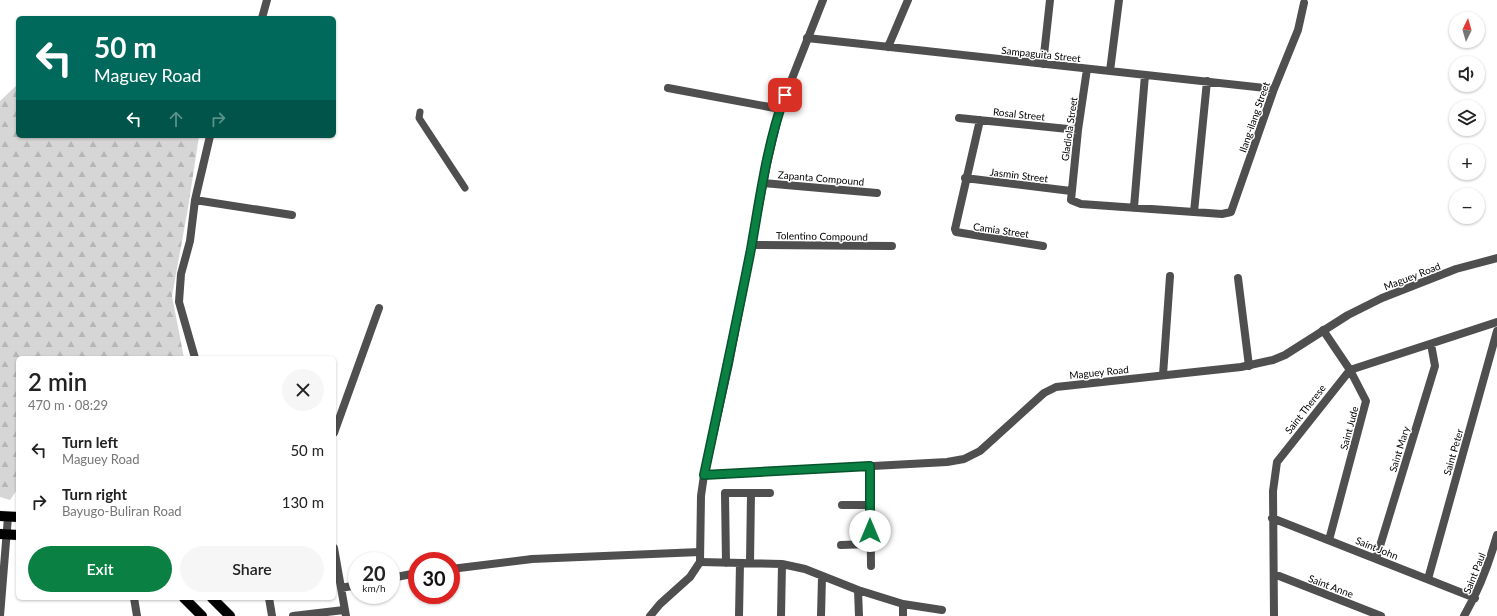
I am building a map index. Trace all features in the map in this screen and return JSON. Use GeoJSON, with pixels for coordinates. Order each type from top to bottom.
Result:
{"type":"FeatureCollection","features":[{"type":"Feature","properties":{"kind":"main road"},"geometry":{"type":"LineString","coordinates":[[3,534],[16,535]]}},
{"type":"Feature","properties":{"kind":"main road"},"geometry":{"type":"LineString","coordinates":[[186,600],[202,616]]}},
{"type":"Feature","properties":{"kind":"main road"},"geometry":{"type":"LineString","coordinates":[[214,600],[230,616]]}},
{"type":"Feature","properties":{"kind":"street"},"geometry":{"type":"LineString","coordinates":[[263,16],[267,0]]}},
{"type":"Feature","properties":{"kind":"street"},"geometry":{"type":"LineString","coordinates":[[650,616],[660,604],[690,577],[700,562],[701,496],[704,475],[763,183],[780,110],[823,0]]}},
{"type":"Feature","properties":{"kind":"street"},"geometry":{"type":"LineString","coordinates":[[888,47],[908,0]]}},
{"type":"Feature","properties":{"kind":"street"},"geometry":{"type":"LineString","coordinates":[[1043,64],[1050,0]]}},
{"type":"Feature","properties":{"kind":"street"},"geometry":{"type":"LineString","coordinates":[[1110,71],[1119,0]]}},
{"type":"Feature","properties":{"kind":"street","name":"Ilang-ilang Street"},"geometry":{"type":"LineString","coordinates":[[1194,212],[1222,214],[1231,212],[1274,89],[1298,30],[1304,3]]}},
{"type":"Feature","properties":{"kind":"street","name":"Sampaguita Street"},"geometry":{"type":"LineString","coordinates":[[807,38],[1274,89]]}},
{"type":"Feature","properties":{"kind":"street","name":"Gladiola Street"},"geometry":{"type":"LineString","coordinates":[[1071,191],[1087,69]]}},
{"type":"Feature","properties":{"kind":"street"},"geometry":{"type":"LineString","coordinates":[[1134,207],[1145,75]]}},
{"type":"Feature","properties":{"kind":"street"},"geometry":{"type":"LineString","coordinates":[[1071,191],[1071,200],[1076,203],[1194,212],[1207,81]]}},
{"type":"Feature","properties":{"kind":"street"},"geometry":{"type":"LineString","coordinates":[[668,88],[780,110]]}},
{"type":"Feature","properties":{"kind":"street"},"geometry":{"type":"LineString","coordinates":[[420,112],[419,118],[465,188]]}},
{"type":"Feature","properties":{"kind":"street","name":"Rosal Street"},"geometry":{"type":"LineString","coordinates":[[959,118],[1078,130]]}},
{"type":"Feature","properties":{"kind":"street"},"geometry":{"type":"LineString","coordinates":[[965,178],[980,120]]}},
{"type":"Feature","properties":{"kind":"street"},"geometry":{"type":"LineString","coordinates":[[194,356],[179,302],[180,274],[190,241],[195,200],[210,138]]}},
{"type":"Feature","properties":{"kind":"street","name":"Jasmin Street"},"geometry":{"type":"LineString","coordinates":[[965,178],[1071,191]]}},
{"type":"Feature","properties":{"kind":"street","name":"Camia Street"},"geometry":{"type":"LineString","coordinates":[[965,178],[955,229],[956,232],[1043,246]]}},
{"type":"Feature","properties":{"kind":"street","name":"Zapanta Compound"},"geometry":{"type":"LineString","coordinates":[[763,183],[878,193]]}},
{"type":"Feature","properties":{"kind":"street"},"geometry":{"type":"LineString","coordinates":[[195,200],[292,215]]}},
{"type":"Feature","properties":{"kind":"street","name":"Tolentino Compound"},"geometry":{"type":"LineString","coordinates":[[751,245],[892,246]]}},
{"type":"Feature","properties":{"kind":"street","name":"Maguey Road"},"geometry":{"type":"LineString","coordinates":[[704,475],[947,462],[964,459],[980,451],[1040,396],[1056,387],[1249,366],[1285,355],[1348,315],[1382,298],[1456,269],[1497,258]]}},
{"type":"Feature","properties":{"kind":"street"},"geometry":{"type":"LineString","coordinates":[[1163,375],[1170,276]]}},
{"type":"Feature","properties":{"kind":"street"},"geometry":{"type":"LineString","coordinates":[[1238,278],[1249,366]]}},
{"type":"Feature","properties":{"kind":"street"},"geometry":{"type":"LineString","coordinates":[[336,427],[379,308]]}},
{"type":"Feature","properties":{"kind":"street"},"geometry":{"type":"LineString","coordinates":[[1350,370],[1497,322]]}},
{"type":"Feature","properties":{"kind":"street","name":"Saint Jude"},"geometry":{"type":"LineString","coordinates":[[1323,330],[1350,370],[1366,401],[1329,540]]}},
{"type":"Feature","properties":{"kind":"street","name":"Saint Peter"},"geometry":{"type":"LineString","coordinates":[[1428,579],[1497,331]]}},
{"type":"Feature","properties":{"kind":"street","name":"Saint Mary"},"geometry":{"type":"LineString","coordinates":[[1376,559],[1435,366],[1431,344]]}},
{"type":"Feature","properties":{"kind":"street","name":"Saint Therese"},"geometry":{"type":"LineString","coordinates":[[1274,616],[1272,518],[1273,491],[1277,462],[1350,370]]}},
{"type":"Feature","properties":{"kind":"street"},"geometry":{"type":"LineString","coordinates":[[870,466],[870,566]]}},
{"type":"Feature","properties":{"kind":"street"},"geometry":{"type":"LineString","coordinates":[[726,563],[725,493],[770,493]]}},
{"type":"Feature","properties":{"kind":"street"},"geometry":{"type":"LineString","coordinates":[[750,563],[751,493]]}},
{"type":"Feature","properties":{"kind":"street"},"geometry":{"type":"LineString","coordinates":[[842,505],[870,506]]}},
{"type":"Feature","properties":{"kind":"street"},"geometry":{"type":"LineString","coordinates":[[0,616],[3,534],[9,517]]}},
{"type":"Feature","properties":{"kind":"street","name":"Saint John"},"geometry":{"type":"LineString","coordinates":[[1272,518],[1475,598]]}},
{"type":"Feature","properties":{"kind":"street","name":"Saint Paul"},"geometry":{"type":"LineString","coordinates":[[1464,616],[1475,598],[1490,561],[1497,535]]}},
{"type":"Feature","properties":{"kind":"street"},"geometry":{"type":"LineString","coordinates":[[841,545],[870,544]]}},
{"type":"Feature","properties":{"kind":"street"},"geometry":{"type":"LineString","coordinates":[[460,568],[532,559],[700,552]]}},
{"type":"Feature","properties":{"kind":"street"},"geometry":{"type":"LineString","coordinates":[[293,616],[345,613],[336,559]]}},
{"type":"Feature","properties":{"kind":"street"},"geometry":{"type":"LineString","coordinates":[[700,562],[782,564],[805,569],[858,590],[903,604],[942,610]]}},
{"type":"Feature","properties":{"kind":"street"},"geometry":{"type":"LineString","coordinates":[[740,563],[740,616]]}},
{"type":"Feature","properties":{"kind":"street"},"geometry":{"type":"LineString","coordinates":[[781,616],[782,564]]}},
{"type":"Feature","properties":{"kind":"street","name":"Saint Anne"},"geometry":{"type":"LineString","coordinates":[[1274,574],[1381,616]]}},
{"type":"Feature","properties":{"kind":"street"},"geometry":{"type":"LineString","coordinates":[[822,577],[822,616]]}},
{"type":"Feature","properties":{"kind":"street"},"geometry":{"type":"LineString","coordinates":[[341,588],[348,587]]}},
{"type":"Feature","properties":{"kind":"street"},"geometry":{"type":"LineString","coordinates":[[858,590],[859,616]]}},
{"type":"Feature","properties":{"kind":"street"},"geometry":{"type":"LineString","coordinates":[[134,600],[137,616]]}},
{"type":"Feature","properties":{"kind":"street"},"geometry":{"type":"LineString","coordinates":[[269,600],[272,616]]}},
{"type":"Feature","properties":{"kind":"street"},"geometry":{"type":"LineString","coordinates":[[903,604],[903,616]]}},
{"type":"Feature","properties":{"kind":"green space"},"geometry":{"type":"Polygon","coordinates":[[[16,86],[16,138],[199,138],[172,296],[184,356],[16,356],[16,491],[10,500],[0,497],[0,101],[16,86]]]}},
{"type":"Feature","properties":{"kind":"route"},"geometry":{"type":"LineString","coordinates":[[785,95],[767,164],[729,364],[704,475],[870,466],[870,531]]}}]}
